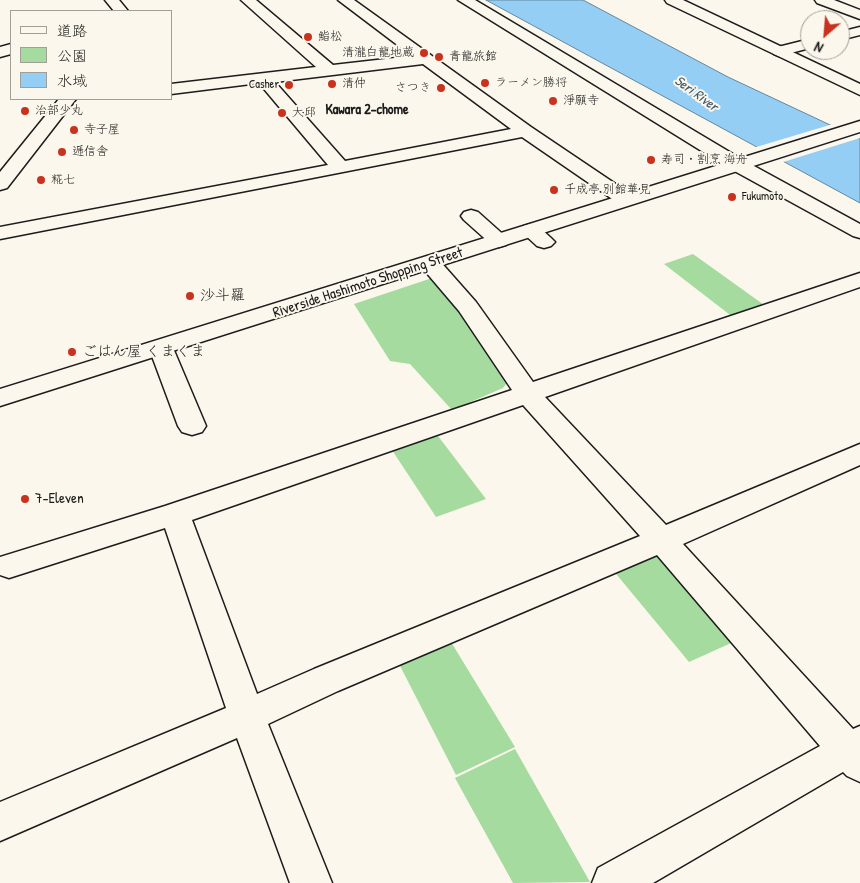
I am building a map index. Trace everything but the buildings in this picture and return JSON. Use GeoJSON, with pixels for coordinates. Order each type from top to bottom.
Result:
{"type":"FeatureCollection","features":[{"type":"Feature","properties":{"kind":"street"},"geometry":{"type":"LineString","coordinates":[[112,0],[120,10]]}},
{"type":"Feature","properties":{"kind":"street"},"geometry":{"type":"LineString","coordinates":[[248,0],[330,71]]}},
{"type":"Feature","properties":{"kind":"street"},"geometry":{"type":"LineString","coordinates":[[345,0],[454,77],[525,131],[625,200]]}},
{"type":"Feature","properties":{"kind":"street"},"geometry":{"type":"LineString","coordinates":[[465,0],[745,162],[860,232]]}},
{"type":"Feature","properties":{"kind":"street"},"geometry":{"type":"LineString","coordinates":[[672,0],[860,90]]}},
{"type":"Feature","properties":{"kind":"street"},"geometry":{"type":"LineString","coordinates":[[822,0],[860,15]]}},
{"type":"Feature","properties":{"kind":"street"},"geometry":{"type":"LineString","coordinates":[[780,51],[800,46]]}},
{"type":"Feature","properties":{"kind":"street"},"geometry":{"type":"LineString","coordinates":[[172,89],[426,59]]}},
{"type":"Feature","properties":{"kind":"street"},"geometry":{"type":"LineString","coordinates":[[264,79],[306,125],[341,168]]}},
{"type":"Feature","properties":{"kind":"street"},"geometry":{"type":"LineString","coordinates":[[0,184],[67,100]]}},
{"type":"Feature","properties":{"kind":"street","name":"Riverside Hashimoto Shopping Street"},"geometry":{"type":"LineString","coordinates":[[0,398],[499,241],[538,236],[625,200],[859,127]]}},
{"type":"Feature","properties":{"kind":"street"},"geometry":{"type":"LineString","coordinates":[[0,233],[525,131]]}},
{"type":"Feature","properties":{"kind":"street"},"geometry":{"type":"LineString","coordinates":[[0,151],[26,152]]}},
{"type":"Feature","properties":{"kind":"street"},"geometry":{"type":"LineString","coordinates":[[471,216],[499,241]]}},
{"type":"Feature","properties":{"kind":"street"},"geometry":{"type":"LineString","coordinates":[[430,264],[468,307],[510,360],[532,394],[856,752],[613,883]]}},
{"type":"Feature","properties":{"kind":"street"},"geometry":{"type":"LineString","coordinates":[[9,566],[175,514],[626,363],[860,280]]}},
{"type":"Feature","properties":{"kind":"street"},"geometry":{"type":"LineString","coordinates":[[162,348],[192,426]]}},
{"type":"Feature","properties":{"kind":"street"},"geometry":{"type":"LineString","coordinates":[[0,822],[247,716],[325,677],[675,550],[860,454]]}},
{"type":"Feature","properties":{"kind":"street"},"geometry":{"type":"LineString","coordinates":[[175,514],[247,716],[311,883]]}},
{"type":"Feature","properties":{"kind":"green space"},"geometry":{"type":"Polygon","coordinates":[[[693,254],[767,307],[734,318],[664,264],[693,254]]]}},
{"type":"Feature","properties":{"kind":"green space"},"geometry":{"type":"Polygon","coordinates":[[[432,278],[461,309],[473,333],[483,339],[508,381],[503,388],[452,410],[410,364],[390,361],[354,304],[432,278]]]}},
{"type":"Feature","properties":{"kind":"green space"},"geometry":{"type":"Polygon","coordinates":[[[435,432],[486,499],[436,517],[390,447],[435,432]]]}},
{"type":"Feature","properties":{"kind":"green space"},"geometry":{"type":"Polygon","coordinates":[[[655,551],[740,639],[689,662],[612,569],[655,551]]]}},
{"type":"Feature","properties":{"kind":"green space"},"geometry":{"type":"Polygon","coordinates":[[[448,637],[515,747],[456,775],[397,660],[448,637]]]}},
{"type":"Feature","properties":{"kind":"green space"},"geometry":{"type":"Polygon","coordinates":[[[515,749],[590,882],[513,883],[455,778],[515,749]]]}},
{"type":"Feature","properties":{"kind":"water","name":"Seri River"},"geometry":{"type":"Polygon","coordinates":[[[486,0],[583,0],[728,77],[860,139],[860,203],[486,0]]]}},
{"type":"Feature","properties":{"kind":"pier"},"geometry":{"type":"Polygon","coordinates":[[[833,124],[860,136],[860,138],[780,163],[753,148],[833,124]]]}},
{"type":"Feature","properties":{"kind":"place","name":"鮨松"},"geometry":{"type":"Point","coordinates":[308,37]}},
{"type":"Feature","properties":{"kind":"place","name":"清瀧白龍地蔵"},"geometry":{"type":"Point","coordinates":[424,53]}},
{"type":"Feature","properties":{"kind":"place","name":"青龍旅館"},"geometry":{"type":"Point","coordinates":[439,57]}},
{"type":"Feature","properties":{"kind":"place","name":"ラーメン勝将"},"geometry":{"type":"Point","coordinates":[485,83]}},
{"type":"Feature","properties":{"kind":"place","name":"清仲"},"geometry":{"type":"Point","coordinates":[332,84]}},
{"type":"Feature","properties":{"kind":"place","name":"Casher"},"geometry":{"type":"Point","coordinates":[289,85]}},
{"type":"Feature","properties":{"kind":"place","name":"さつき"},"geometry":{"type":"Point","coordinates":[441,88]}},
{"type":"Feature","properties":{"kind":"place","name":"淨願寺"},"geometry":{"type":"Point","coordinates":[553,101]}},
{"type":"Feature","properties":{"kind":"place","name":"治部少丸"},"geometry":{"type":"Point","coordinates":[25,111]}},
{"type":"Feature","properties":{"kind":"place","name":"大邱"},"geometry":{"type":"Point","coordinates":[282,113]}},
{"type":"Feature","properties":{"kind":"place","name":"寺子屋"},"geometry":{"type":"Point","coordinates":[74,130]}},
{"type":"Feature","properties":{"kind":"place","name":"逓信舎"},"geometry":{"type":"Point","coordinates":[62,152]}},
{"type":"Feature","properties":{"kind":"place","name":"寿司・割烹 海舟"},"geometry":{"type":"Point","coordinates":[651,160]}},
{"type":"Feature","properties":{"kind":"place","name":"糀七"},"geometry":{"type":"Point","coordinates":[41,180]}},
{"type":"Feature","properties":{"kind":"place","name":"千成亭 別館華見"},"geometry":{"type":"Point","coordinates":[554,190]}},
{"type":"Feature","properties":{"kind":"place","name":"Fukumoto"},"geometry":{"type":"Point","coordinates":[732,197]}},
{"type":"Feature","properties":{"kind":"place","name":"沙斗羅"},"geometry":{"type":"Point","coordinates":[190,296]}},
{"type":"Feature","properties":{"kind":"place","name":"ごはん屋 くまくま"},"geometry":{"type":"Point","coordinates":[72,352]}},
{"type":"Feature","properties":{"kind":"place","name":"7-Eleven"},"geometry":{"type":"Point","coordinates":[25,499]}},
{"type":"Feature","properties":{"kind":"district","name":"Kawara 2-chome"},"geometry":{"type":"Point","coordinates":[367,110]}}]}
